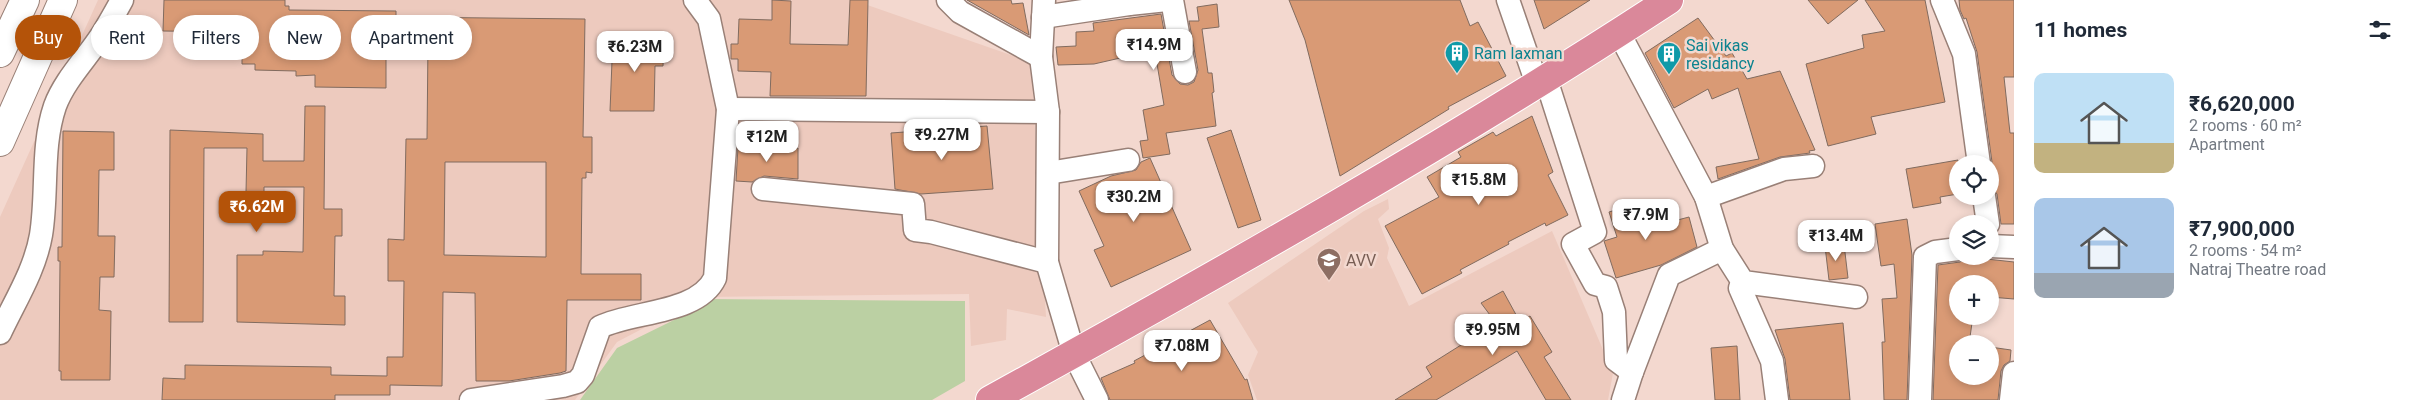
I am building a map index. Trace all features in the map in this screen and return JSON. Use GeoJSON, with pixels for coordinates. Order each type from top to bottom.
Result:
{"type":"FeatureCollection","features":[{"type":"Feature","properties":{"kind":"highway"},"geometry":{"type":"LineString","coordinates":[[990,400],[1352,196],[1542,82],[1669,0]]}},
{"type":"Feature","properties":{"kind":"main road"},"geometry":{"type":"LineString","coordinates":[[0,53],[25,0]]}},
{"type":"Feature","properties":{"kind":"main road"},"geometry":{"type":"LineString","coordinates":[[0,142],[63,0]]}},
{"type":"Feature","properties":{"kind":"street"},"geometry":{"type":"LineString","coordinates":[[0,333],[32,266],[41,234],[47,153],[55,107],[61,92],[103,33],[122,0]]}},
{"type":"Feature","properties":{"kind":"street"},"geometry":{"type":"LineString","coordinates":[[471,400],[564,386],[577,382],[583,375],[600,327],[616,319],[680,306],[711,287],[715,278],[728,109],[709,19],[695,0]]}},
{"type":"Feature","properties":{"kind":"street"},"geometry":{"type":"LineString","coordinates":[[948,0],[960,12],[1040,57]]}},
{"type":"Feature","properties":{"kind":"street"},"geometry":{"type":"LineString","coordinates":[[1097,400],[1074,354],[1047,262],[1048,112],[1040,57],[1043,8],[1167,0]]}},
{"type":"Feature","properties":{"kind":"street"},"geometry":{"type":"LineString","coordinates":[[1172,0],[1184,72]]}},
{"type":"Feature","properties":{"kind":"street"},"geometry":{"type":"LineString","coordinates":[[1508,0],[1542,82],[1596,232],[1573,244],[1595,284],[1606,287],[1614,312],[1616,360],[1632,372]]}},
{"type":"Feature","properties":{"kind":"street"},"geometry":{"type":"LineString","coordinates":[[1942,0],[1964,54],[1979,155]]}},
{"type":"Feature","properties":{"kind":"street"},"geometry":{"type":"LineString","coordinates":[[1619,33],[1706,197],[1722,249],[1742,282],[1740,288],[1772,361],[1777,400]]}},
{"type":"Feature","properties":{"kind":"street"},"geometry":{"type":"LineString","coordinates":[[728,109],[1048,112]]}},
{"type":"Feature","properties":{"kind":"street"},"geometry":{"type":"LineString","coordinates":[[1048,172],[1128,160]]}},
{"type":"Feature","properties":{"kind":"street"},"geometry":{"type":"LineString","coordinates":[[1706,197],[1784,169],[1813,166]]}},
{"type":"Feature","properties":{"kind":"street"},"geometry":{"type":"LineString","coordinates":[[762,189],[912,204],[915,230],[1047,262]]}},
{"type":"Feature","properties":{"kind":"street"},"geometry":{"type":"LineString","coordinates":[[1999,246],[2014,247]]}},
{"type":"Feature","properties":{"kind":"street"},"geometry":{"type":"LineString","coordinates":[[1623,400],[1669,275],[1722,249]]}},
{"type":"Feature","properties":{"kind":"street"},"geometry":{"type":"LineString","coordinates":[[1920,400],[1924,257],[1934,252],[1949,250]]}},
{"type":"Feature","properties":{"kind":"street"},"geometry":{"type":"LineString","coordinates":[[1742,282],[1856,297]]}},
{"type":"Feature","properties":{"kind":"street"},"geometry":{"type":"LineString","coordinates":[[2012,400],[2014,372]]}},
{"type":"Feature","properties":{"kind":"shaded area"},"geometry":{"type":"Polygon","coordinates":[[[98,0],[853,0],[1031,62],[1046,317],[1007,309],[1006,340],[971,346],[969,294],[703,297],[617,342],[575,400],[0,400],[0,217],[71,60],[81,60],[81,38],[91,16],[91,60],[163,60],[163,15],[91,15],[98,0]]]}},
{"type":"Feature","properties":{"kind":"shaded area","name":"AVV"},"geometry":{"type":"Polygon","coordinates":[[[1388,199],[1389,209],[1378,219],[1389,248],[1387,258],[1409,306],[1552,231],[1613,373],[1608,400],[1257,400],[1248,375],[1258,352],[1228,303],[1364,211],[1388,199]]]}},
{"type":"Feature","properties":{"kind":"green space"},"geometry":{"type":"Polygon","coordinates":[[[704,299],[965,301],[965,381],[932,400],[580,400],[617,348],[680,317],[704,299]]]}},
{"type":"Feature","properties":{"kind":"building"},"geometry":{"type":"Polygon","coordinates":[[[164,0],[285,0],[285,6],[289,6],[289,10],[396,11],[396,15],[351,15],[351,60],[386,60],[386,88],[315,87],[315,75],[296,76],[296,71],[255,70],[255,64],[242,64],[242,60],[259,60],[259,15],[173,15],[173,31],[163,31],[164,0]]]}},
{"type":"Feature","properties":{"kind":"building"},"geometry":{"type":"Polygon","coordinates":[[[772,0],[791,1],[790,44],[848,45],[850,0],[868,0],[866,96],[770,96],[771,72],[738,71],[738,59],[731,59],[731,44],[738,44],[739,19],[772,20],[772,0]]]}},
{"type":"Feature","properties":{"kind":"building"},"geometry":{"type":"Polygon","coordinates":[[[967,0],[1011,0],[1012,4],[1023,3],[1029,35],[967,0]]]}},
{"type":"Feature","properties":{"kind":"building"},"geometry":{"type":"Polygon","coordinates":[[[1289,0],[1460,0],[1470,26],[1478,22],[1506,76],[1448,107],[1449,109],[1340,176],[1305,40],[1289,0]]]}},
{"type":"Feature","properties":{"kind":"building"},"geometry":{"type":"Polygon","coordinates":[[[1534,0],[1590,0],[1544,29],[1534,0]]]}},
{"type":"Feature","properties":{"kind":"building"},"geometry":{"type":"Polygon","coordinates":[[[1808,0],[1858,0],[1828,24],[1808,0]]]}},
{"type":"Feature","properties":{"kind":"building"},"geometry":{"type":"Polygon","coordinates":[[[1865,0],[1925,0],[1945,102],[1871,117],[1876,134],[1828,146],[1806,64],[1864,48],[1862,35],[1885,31],[1865,0]]]}},
{"type":"Feature","properties":{"kind":"building"},"geometry":{"type":"Polygon","coordinates":[[[1959,0],[2014,0],[2014,77],[2004,77],[2010,133],[2014,133],[2014,224],[2001,224],[1998,205],[1999,155],[1991,155],[1977,52],[1966,18],[1964,19],[1960,10],[1959,0]]]}},
{"type":"Feature","properties":{"kind":"building"},"geometry":{"type":"Polygon","coordinates":[[[1217,4],[1219,27],[1202,29],[1208,73],[1212,73],[1214,92],[1212,93],[1216,126],[1166,133],[1170,154],[1143,158],[1140,141],[1148,140],[1143,110],[1164,105],[1156,58],[1130,59],[1129,56],[1094,64],[1058,65],[1056,47],[1076,46],[1076,32],[1094,31],[1093,23],[1161,14],[1172,75],[1180,84],[1188,85],[1194,82],[1198,70],[1189,21],[1199,21],[1197,7],[1217,4]]]}},
{"type":"Feature","properties":{"kind":"building"},"geometry":{"type":"Polygon","coordinates":[[[472,18],[585,19],[583,137],[592,137],[592,173],[586,172],[586,178],[582,178],[581,274],[641,274],[641,300],[567,300],[566,371],[560,373],[509,381],[476,381],[475,293],[443,292],[442,386],[390,385],[390,395],[335,395],[335,400],[162,400],[163,378],[185,379],[185,365],[331,367],[331,375],[387,376],[387,357],[403,357],[404,281],[388,281],[388,239],[404,240],[406,139],[427,139],[428,60],[472,60],[472,18]],[[445,162],[444,255],[546,257],[546,162],[445,162]]]}},
{"type":"Feature","properties":{"kind":"building"},"geometry":{"type":"Polygon","coordinates":[[[1698,18],[1726,56],[1732,53],[1747,79],[1780,71],[1815,150],[1809,151],[1810,153],[1780,157],[1718,179],[1716,167],[1759,159],[1738,88],[1712,99],[1708,89],[1674,108],[1645,53],[1698,18]]]}},
{"type":"Feature","properties":{"kind":"building"},"geometry":{"type":"Polygon","coordinates":[[[613,36],[664,38],[663,66],[655,66],[654,111],[610,111],[613,36]]]}},
{"type":"Feature","properties":{"kind":"building"},"geometry":{"type":"Polygon","coordinates":[[[305,106],[325,106],[324,209],[342,209],[342,236],[335,236],[334,296],[345,296],[345,325],[237,322],[237,255],[263,255],[263,251],[303,252],[304,187],[264,187],[264,192],[246,192],[247,148],[204,148],[203,322],[169,322],[170,130],[263,134],[263,161],[304,161],[305,106]]]}},
{"type":"Feature","properties":{"kind":"building"},"geometry":{"type":"Polygon","coordinates":[[[1532,116],[1553,172],[1548,175],[1568,215],[1546,226],[1545,223],[1508,242],[1509,244],[1460,270],[1462,273],[1422,294],[1385,226],[1439,197],[1427,177],[1461,157],[1458,152],[1493,132],[1496,136],[1532,116]]]}},
{"type":"Feature","properties":{"kind":"building"},"geometry":{"type":"Polygon","coordinates":[[[987,126],[993,189],[921,194],[895,189],[891,133],[987,126]]]}},
{"type":"Feature","properties":{"kind":"building"},"geometry":{"type":"Polygon","coordinates":[[[1231,130],[1261,220],[1238,228],[1207,138],[1231,130]]]}},
{"type":"Feature","properties":{"kind":"building"},"geometry":{"type":"Polygon","coordinates":[[[63,131],[114,132],[114,170],[99,170],[98,236],[115,236],[114,277],[100,277],[99,310],[111,311],[110,380],[61,380],[61,371],[59,371],[60,261],[58,261],[58,247],[62,247],[63,131]]]}},
{"type":"Feature","properties":{"kind":"building"},"geometry":{"type":"Polygon","coordinates":[[[738,147],[798,148],[798,179],[764,176],[752,182],[736,181],[738,147]]]}},
{"type":"Feature","properties":{"kind":"building"},"geometry":{"type":"Polygon","coordinates":[[[1150,158],[1191,250],[1111,287],[1094,250],[1104,246],[1079,191],[1111,176],[1136,170],[1141,162],[1150,158]]]}},
{"type":"Feature","properties":{"kind":"building"},"geometry":{"type":"Polygon","coordinates":[[[1949,162],[1949,196],[1940,197],[1941,203],[1913,208],[1906,169],[1949,162]]]}},
{"type":"Feature","properties":{"kind":"building"},"geometry":{"type":"Polygon","coordinates":[[[1643,202],[1651,227],[1689,217],[1697,247],[1661,265],[1616,278],[1604,241],[1617,237],[1609,212],[1643,202]]]}},
{"type":"Feature","properties":{"kind":"building"},"geometry":{"type":"Polygon","coordinates":[[[1907,219],[1912,255],[1907,400],[1884,400],[1882,342],[1885,342],[1882,299],[1897,298],[1894,264],[1881,266],[1875,224],[1907,219]]]}},
{"type":"Feature","properties":{"kind":"building"},"geometry":{"type":"Polygon","coordinates":[[[1844,244],[1848,278],[1829,280],[1825,246],[1844,244]]]}},
{"type":"Feature","properties":{"kind":"building"},"geometry":{"type":"Polygon","coordinates":[[[1999,260],[2014,262],[2014,299],[1999,298],[1999,275],[1949,275],[1949,325],[1972,325],[1970,335],[1949,335],[1949,385],[1999,385],[1999,348],[2011,350],[2010,361],[2004,365],[2001,371],[1998,400],[1933,400],[1938,265],[1999,265],[1999,260]]]}},
{"type":"Feature","properties":{"kind":"building"},"geometry":{"type":"Polygon","coordinates":[[[1503,291],[1520,322],[1530,316],[1552,352],[1544,357],[1571,400],[1546,400],[1517,351],[1436,400],[1395,400],[1432,377],[1426,367],[1496,323],[1481,303],[1503,291]]]}},
{"type":"Feature","properties":{"kind":"building"},"geometry":{"type":"Polygon","coordinates":[[[1210,320],[1245,380],[1247,379],[1253,400],[1110,400],[1101,378],[1135,363],[1134,361],[1210,320]]]}},
{"type":"Feature","properties":{"kind":"building"},"geometry":{"type":"Polygon","coordinates":[[[1843,323],[1850,400],[1790,400],[1785,359],[1775,330],[1843,323]]]}},
{"type":"Feature","properties":{"kind":"building"},"geometry":{"type":"Polygon","coordinates":[[[1737,346],[1740,400],[1715,400],[1711,348],[1737,346]]]}},
{"type":"Feature","properties":{"kind":"place","name":"Ram laxman"},"geometry":{"type":"Point","coordinates":[1457,74]}},
{"type":"Feature","properties":{"kind":"place","name":"Sai vikas residancy"},"geometry":{"type":"Point","coordinates":[1669,75]}},
{"type":"Feature","properties":{"kind":"place","name":"AVV"},"geometry":{"type":"Point","coordinates":[1329,281]}}]}
